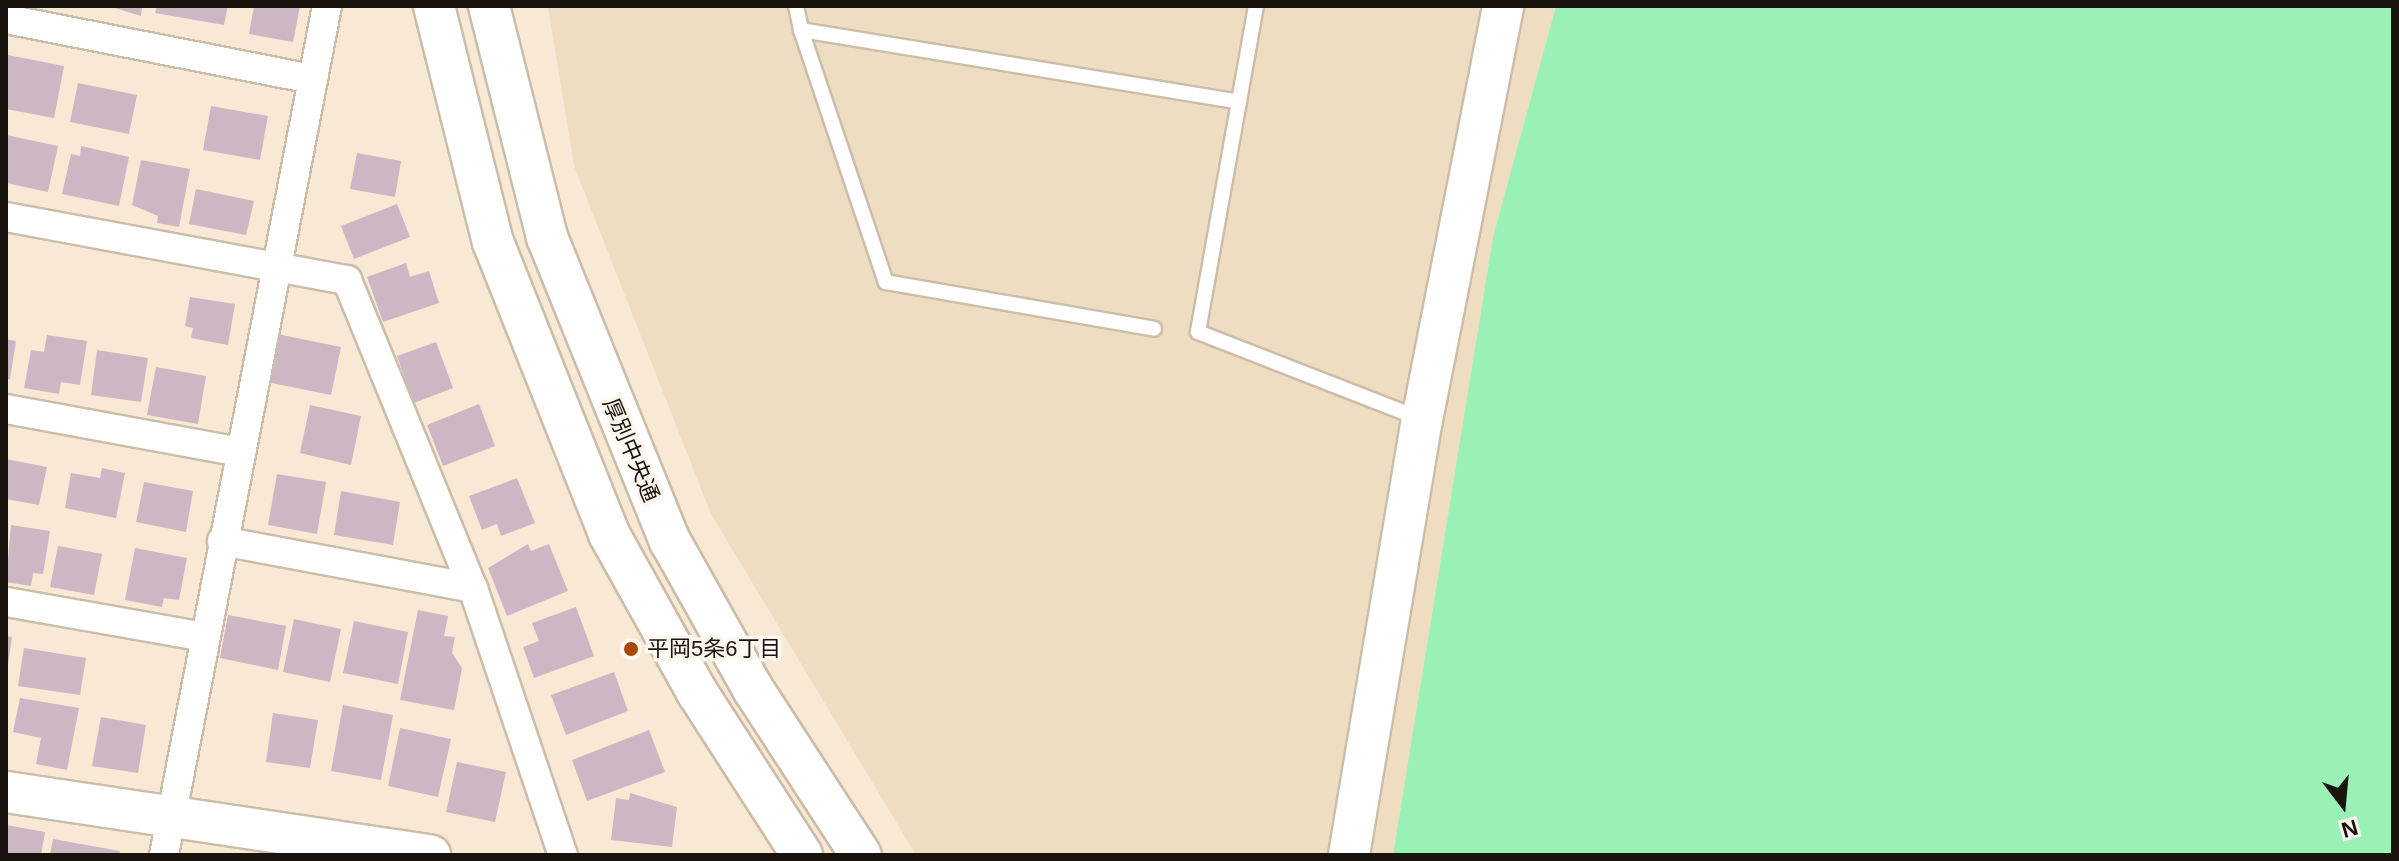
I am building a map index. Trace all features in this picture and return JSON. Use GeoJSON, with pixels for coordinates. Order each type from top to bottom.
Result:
{"type":"FeatureCollection","features":[{"type":"Feature","properties":{"kind":"main road"},"geometry":{"type":"LineString","coordinates":[[434,6],[493,242],[609,534],[697,692],[802,855]]}},
{"type":"Feature","properties":{"kind":"main road","name":"厚別中央通"},"geometry":{"type":"LineString","coordinates":[[489,6],[547,237],[670,541],[753,689],[861,855]]}},
{"type":"Feature","properties":{"kind":"main road"},"geometry":{"type":"LineString","coordinates":[[1349,855],[1422,420],[1503,6]]}},
{"type":"Feature","properties":{"kind":"main road"},"geometry":{"type":"LineString","coordinates":[[6,792],[174,812],[411,853]]}},
{"type":"Feature","properties":{"kind":"street"},"geometry":{"type":"LineString","coordinates":[[164,855],[327,6]]}},
{"type":"Feature","properties":{"kind":"street"},"geometry":{"type":"LineString","coordinates":[[6,19],[313,79]]}},
{"type":"Feature","properties":{"kind":"street"},"geometry":{"type":"LineString","coordinates":[[6,217],[347,280],[473,588],[563,855]]}},
{"type":"Feature","properties":{"kind":"street"},"geometry":{"type":"LineString","coordinates":[[6,409],[240,452]]}},
{"type":"Feature","properties":{"kind":"street"},"geometry":{"type":"LineString","coordinates":[[222,541],[473,588]]}},
{"type":"Feature","properties":{"kind":"street"},"geometry":{"type":"LineString","coordinates":[[6,602],[205,637]]}},
{"type":"Feature","properties":{"kind":"lane"},"geometry":{"type":"LineString","coordinates":[[796,6],[801,30],[886,282],[1154,329]]}},
{"type":"Feature","properties":{"kind":"lane"},"geometry":{"type":"LineString","coordinates":[[1256,6],[1198,332],[1422,420]]}},
{"type":"Feature","properties":{"kind":"lane"},"geometry":{"type":"LineString","coordinates":[[801,30],[1239,102]]}},
{"type":"Feature","properties":{"kind":"shaded area"},"geometry":{"type":"Polygon","coordinates":[[[548,6],[1556,6],[1493,237],[1393,855],[916,855],[711,514],[574,166],[548,6]]]}},
{"type":"Feature","properties":{"kind":"green space"},"geometry":{"type":"Polygon","coordinates":[[[1556,6],[2393,6],[2393,855],[1393,855],[1493,237],[1556,6]]]}},
{"type":"Feature","properties":{"kind":"building"},"geometry":{"type":"Polygon","coordinates":[[[108,6],[142,6],[141,16],[108,6]]]}},
{"type":"Feature","properties":{"kind":"building"},"geometry":{"type":"Polygon","coordinates":[[[157,6],[228,6],[224,25],[155,13],[157,6]]]}},
{"type":"Feature","properties":{"kind":"building"},"geometry":{"type":"Polygon","coordinates":[[[254,6],[300,6],[293,42],[249,34],[254,6]]]}},
{"type":"Feature","properties":{"kind":"building"},"geometry":{"type":"Polygon","coordinates":[[[8,55],[64,66],[54,118],[6,109],[8,55]]]}},
{"type":"Feature","properties":{"kind":"building"},"geometry":{"type":"Polygon","coordinates":[[[78,83],[137,95],[129,134],[70,122],[78,83]]]}},
{"type":"Feature","properties":{"kind":"building"},"geometry":{"type":"Polygon","coordinates":[[[211,106],[268,116],[260,160],[203,150],[211,106]]]}},
{"type":"Feature","properties":{"kind":"building"},"geometry":{"type":"Polygon","coordinates":[[[6,135],[58,146],[48,192],[6,183],[6,135]]]}},
{"type":"Feature","properties":{"kind":"building"},"geometry":{"type":"Polygon","coordinates":[[[81,146],[129,157],[119,206],[62,194],[71,154],[80,156],[81,146]]]}},
{"type":"Feature","properties":{"kind":"building"},"geometry":{"type":"Polygon","coordinates":[[[357,153],[401,161],[395,197],[350,189],[357,153]]]}},
{"type":"Feature","properties":{"kind":"building"},"geometry":{"type":"Polygon","coordinates":[[[141,160],[190,169],[179,227],[157,223],[158,216],[132,205],[141,160]]]}},
{"type":"Feature","properties":{"kind":"building"},"geometry":{"type":"Polygon","coordinates":[[[196,189],[254,201],[246,235],[189,224],[196,189]]]}},
{"type":"Feature","properties":{"kind":"building"},"geometry":{"type":"Polygon","coordinates":[[[397,204],[410,237],[354,259],[341,226],[397,204]]]}},
{"type":"Feature","properties":{"kind":"building"},"geometry":{"type":"Polygon","coordinates":[[[406,263],[410,277],[429,271],[439,303],[383,322],[367,277],[406,263]]]}},
{"type":"Feature","properties":{"kind":"building"},"geometry":{"type":"Polygon","coordinates":[[[190,297],[235,304],[228,345],[191,338],[193,328],[185,326],[190,297]]]}},
{"type":"Feature","properties":{"kind":"building"},"geometry":{"type":"Polygon","coordinates":[[[277,334],[341,347],[331,395],[267,382],[277,334]]]}},
{"type":"Feature","properties":{"kind":"building"},"geometry":{"type":"Polygon","coordinates":[[[47,335],[87,341],[80,385],[61,382],[59,394],[24,388],[31,350],[44,352],[47,335]]]}},
{"type":"Feature","properties":{"kind":"building"},"geometry":{"type":"Polygon","coordinates":[[[6,339],[16,341],[10,379],[6,379],[6,339]]]}},
{"type":"Feature","properties":{"kind":"building"},"geometry":{"type":"Polygon","coordinates":[[[436,342],[453,388],[414,403],[397,356],[436,342]]]}},
{"type":"Feature","properties":{"kind":"building"},"geometry":{"type":"Polygon","coordinates":[[[97,350],[148,358],[141,402],[91,395],[97,350]]]}},
{"type":"Feature","properties":{"kind":"building"},"geometry":{"type":"Polygon","coordinates":[[[156,367],[206,376],[198,424],[147,415],[156,367]]]}},
{"type":"Feature","properties":{"kind":"building"},"geometry":{"type":"Polygon","coordinates":[[[479,404],[495,446],[443,466],[427,425],[479,404]]]}},
{"type":"Feature","properties":{"kind":"building"},"geometry":{"type":"Polygon","coordinates":[[[310,405],[361,416],[351,465],[300,453],[310,405]]]}},
{"type":"Feature","properties":{"kind":"building"},"geometry":{"type":"Polygon","coordinates":[[[6,459],[47,467],[39,505],[6,499],[6,459]]]}},
{"type":"Feature","properties":{"kind":"building"},"geometry":{"type":"Polygon","coordinates":[[[102,468],[125,473],[116,518],[65,508],[71,473],[100,478],[102,468]]]}},
{"type":"Feature","properties":{"kind":"building"},"geometry":{"type":"Polygon","coordinates":[[[277,474],[326,482],[317,534],[268,525],[277,474]]]}},
{"type":"Feature","properties":{"kind":"building"},"geometry":{"type":"Polygon","coordinates":[[[517,478],[535,523],[501,536],[497,524],[482,530],[469,496],[517,478]]]}},
{"type":"Feature","properties":{"kind":"building"},"geometry":{"type":"Polygon","coordinates":[[[144,482],[193,491],[186,532],[136,522],[144,482]]]}},
{"type":"Feature","properties":{"kind":"building"},"geometry":{"type":"Polygon","coordinates":[[[341,491],[400,502],[393,545],[334,535],[341,491]]]}},
{"type":"Feature","properties":{"kind":"building"},"geometry":{"type":"Polygon","coordinates":[[[11,525],[50,531],[43,574],[33,573],[31,586],[6,582],[11,525]]]}},
{"type":"Feature","properties":{"kind":"building"},"geometry":{"type":"Polygon","coordinates":[[[528,544],[531,551],[549,544],[568,591],[507,616],[488,568],[528,544]]]}},
{"type":"Feature","properties":{"kind":"building"},"geometry":{"type":"Polygon","coordinates":[[[58,546],[102,554],[94,595],[50,587],[58,546]]]}},
{"type":"Feature","properties":{"kind":"building"},"geometry":{"type":"Polygon","coordinates":[[[135,548],[187,558],[179,600],[164,598],[162,607],[125,600],[135,548]]]}},
{"type":"Feature","properties":{"kind":"building"},"geometry":{"type":"Polygon","coordinates":[[[576,607],[594,656],[534,678],[523,647],[539,641],[532,623],[576,607]]]}},
{"type":"Feature","properties":{"kind":"building"},"geometry":{"type":"Polygon","coordinates":[[[418,610],[448,616],[444,636],[455,637],[452,653],[462,668],[454,710],[400,700],[418,610]]]}},
{"type":"Feature","properties":{"kind":"building"},"geometry":{"type":"Polygon","coordinates":[[[228,615],[286,626],[278,670],[220,658],[228,615]]]}},
{"type":"Feature","properties":{"kind":"building"},"geometry":{"type":"Polygon","coordinates":[[[294,619],[341,629],[330,682],[283,672],[294,619]]]}},
{"type":"Feature","properties":{"kind":"building"},"geometry":{"type":"Polygon","coordinates":[[[354,621],[408,632],[398,684],[343,673],[354,621]]]}},
{"type":"Feature","properties":{"kind":"building"},"geometry":{"type":"Polygon","coordinates":[[[6,636],[12,637],[8,665],[6,665],[6,636]]]}},
{"type":"Feature","properties":{"kind":"building"},"geometry":{"type":"Polygon","coordinates":[[[24,648],[86,658],[80,695],[18,686],[24,648]]]}},
{"type":"Feature","properties":{"kind":"building"},"geometry":{"type":"Polygon","coordinates":[[[614,672],[628,711],[566,735],[551,695],[614,672]]]}},
{"type":"Feature","properties":{"kind":"building"},"geometry":{"type":"Polygon","coordinates":[[[20,698],[79,708],[67,770],[36,764],[41,738],[13,732],[20,698]]]}},
{"type":"Feature","properties":{"kind":"building"},"geometry":{"type":"Polygon","coordinates":[[[343,705],[393,715],[381,780],[331,771],[343,705]]]}},
{"type":"Feature","properties":{"kind":"building"},"geometry":{"type":"Polygon","coordinates":[[[273,713],[318,720],[310,768],[266,762],[273,713]]]}},
{"type":"Feature","properties":{"kind":"building"},"geometry":{"type":"Polygon","coordinates":[[[101,717],[146,725],[138,773],[92,766],[101,717]]]}},
{"type":"Feature","properties":{"kind":"building"},"geometry":{"type":"Polygon","coordinates":[[[400,728],[451,739],[438,797],[388,786],[400,728]]]}},
{"type":"Feature","properties":{"kind":"building"},"geometry":{"type":"Polygon","coordinates":[[[649,730],[665,772],[587,801],[572,760],[649,730]]]}},
{"type":"Feature","properties":{"kind":"building"},"geometry":{"type":"Polygon","coordinates":[[[457,762],[506,772],[495,822],[446,812],[457,762]]]}},
{"type":"Feature","properties":{"kind":"building"},"geometry":{"type":"Polygon","coordinates":[[[630,793],[677,807],[672,847],[611,840],[616,798],[629,800],[630,793]]]}},
{"type":"Feature","properties":{"kind":"building"},"geometry":{"type":"Polygon","coordinates":[[[6,825],[45,832],[41,855],[6,855],[6,825]]]}},
{"type":"Feature","properties":{"kind":"building"},"geometry":{"type":"Polygon","coordinates":[[[53,839],[120,851],[119,855],[50,855],[53,839]]]}},
{"type":"Feature","properties":{"kind":"place","name":"平岡5条6丁目"},"geometry":{"type":"Point","coordinates":[631,649]}}]}
